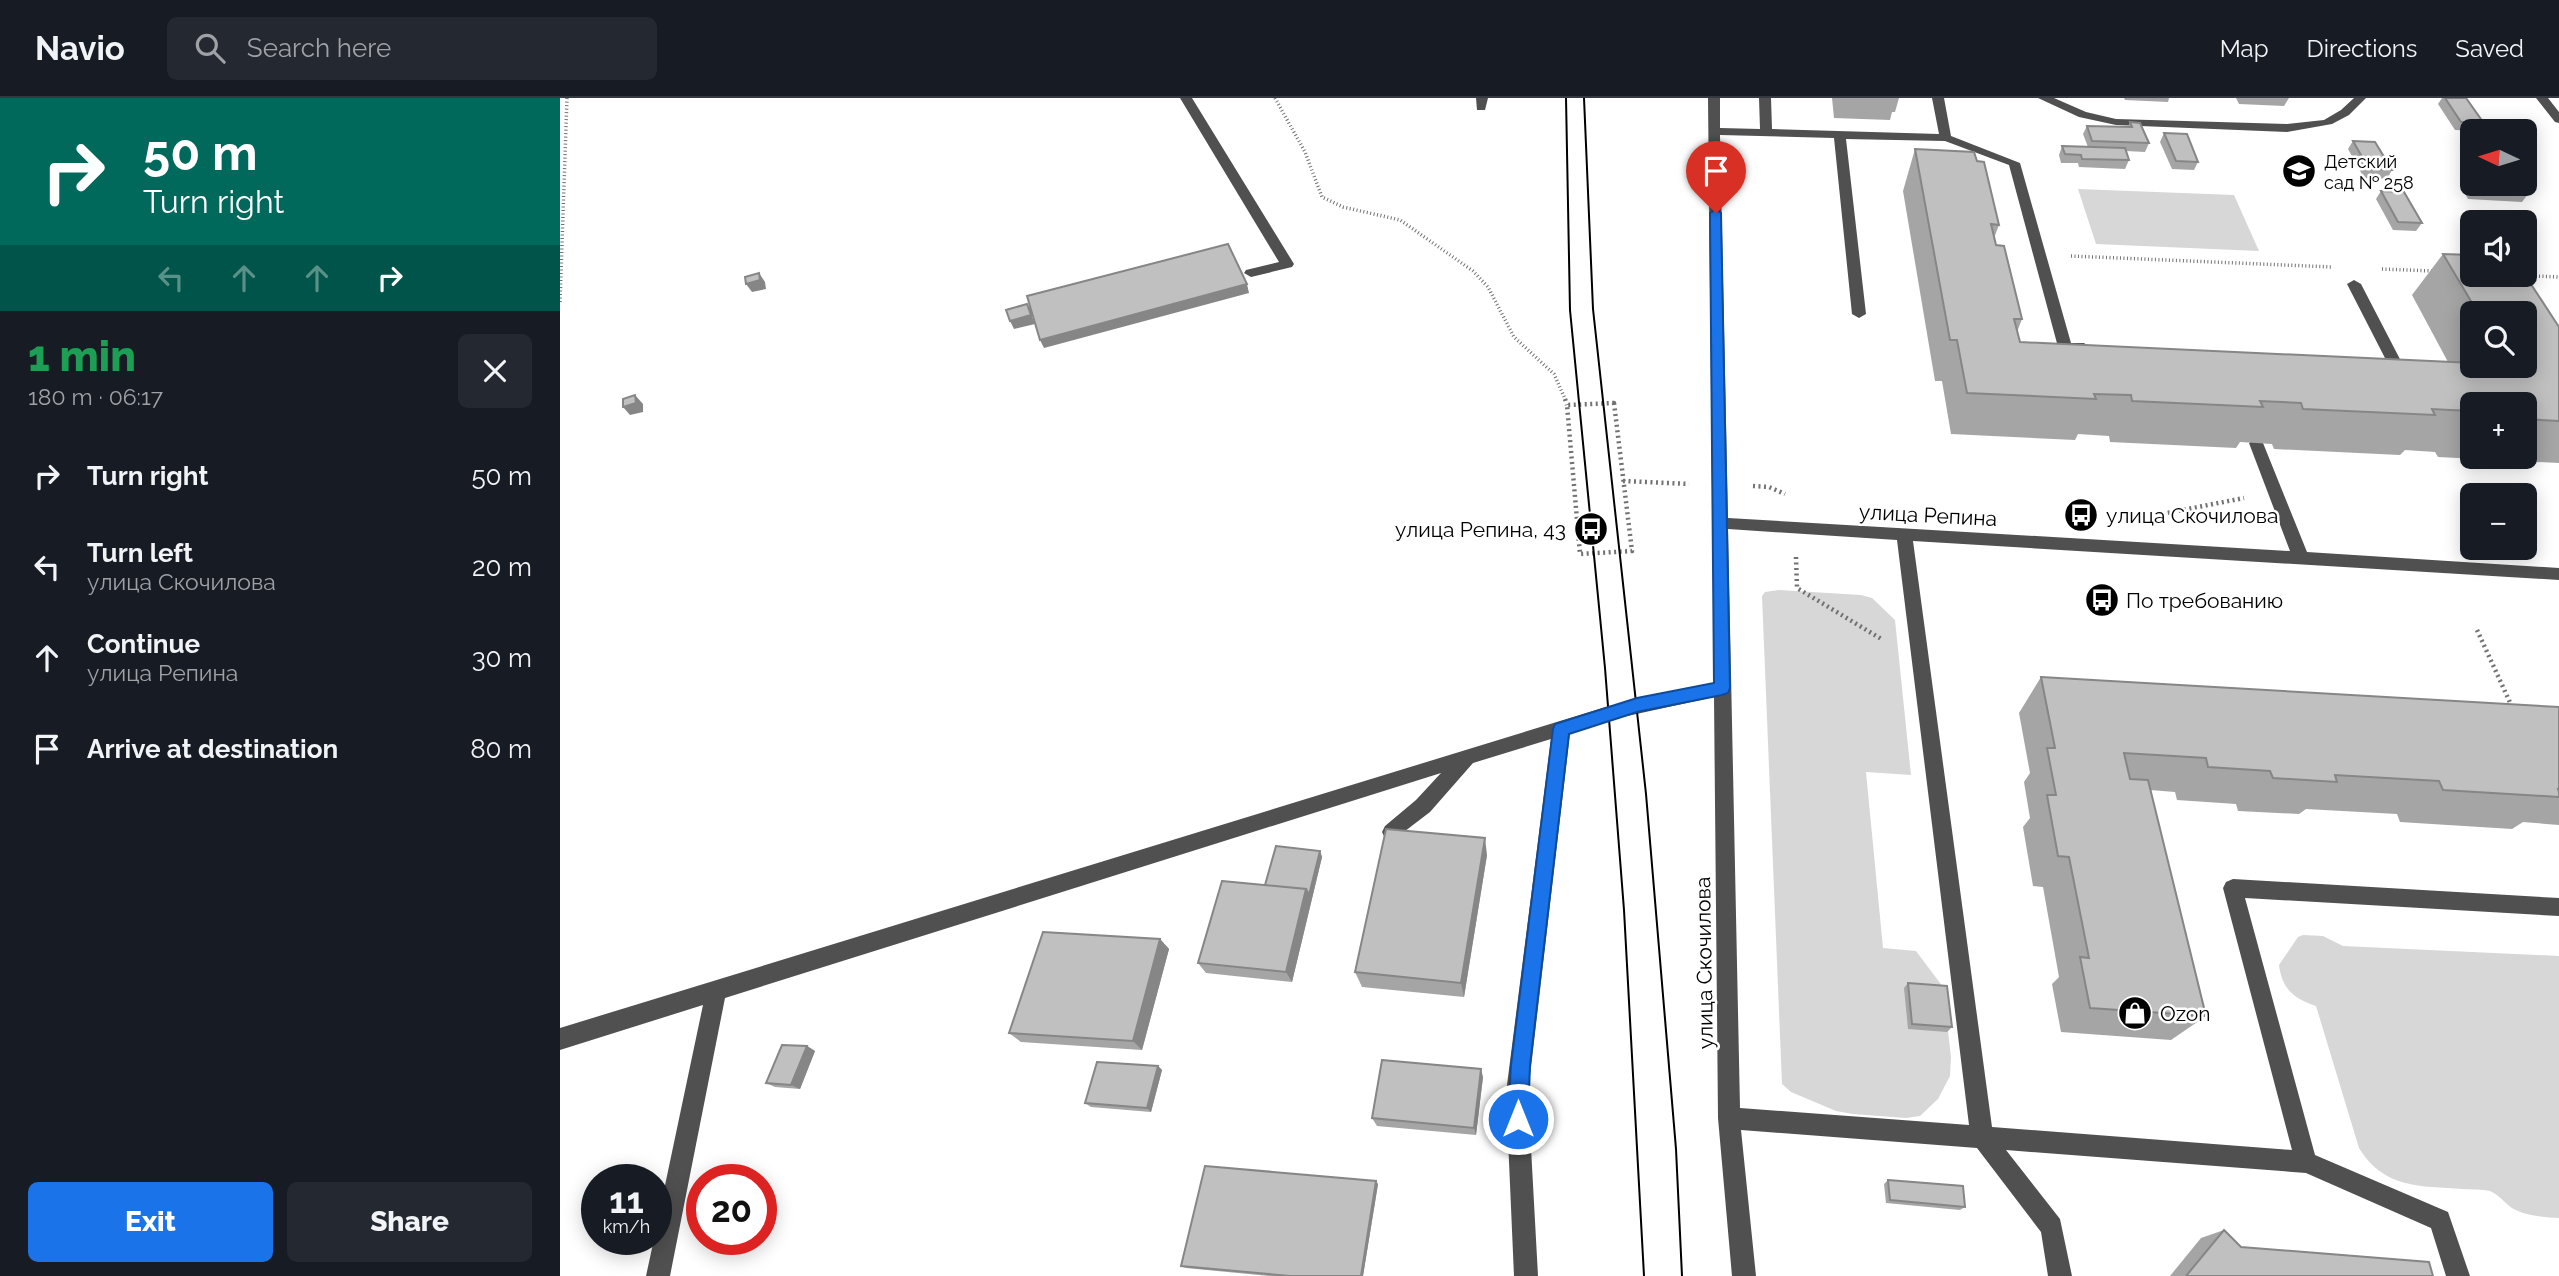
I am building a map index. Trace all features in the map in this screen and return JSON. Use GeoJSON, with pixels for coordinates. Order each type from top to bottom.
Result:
{"type":"FeatureCollection","features":[{"type":"Feature","properties":{"kind":"street"},"geometry":{"type":"LineString","coordinates":[[1186,98],[1287,264],[1251,273]]}},
{"type":"Feature","properties":{"kind":"street"},"geometry":{"type":"LineString","coordinates":[[1714,98],[1720,523]]}},
{"type":"Feature","properties":{"kind":"street"},"geometry":{"type":"LineString","coordinates":[[1765,98],[1766,133]]}},
{"type":"Feature","properties":{"kind":"street"},"geometry":{"type":"LineString","coordinates":[[1938,98],[1946,138]]}},
{"type":"Feature","properties":{"kind":"street"},"geometry":{"type":"LineString","coordinates":[[2044,98],[2083,115],[2116,122],[2307,128],[2344,115],[2360,98]]}},
{"type":"Feature","properties":{"kind":"street"},"geometry":{"type":"LineString","coordinates":[[2542,98],[2559,120]]}},
{"type":"Feature","properties":{"kind":"street"},"geometry":{"type":"LineString","coordinates":[[1714,131],[1946,138],[2014,163],[2065,347],[2104,349]]}},
{"type":"Feature","properties":{"kind":"street"},"geometry":{"type":"LineString","coordinates":[[1840,135],[1860,314]]}},
{"type":"Feature","properties":{"kind":"street"},"geometry":{"type":"LineString","coordinates":[[2354,284],[2396,365],[2370,363]]}},
{"type":"Feature","properties":{"kind":"street"},"geometry":{"type":"LineString","coordinates":[[2256,443],[2301,559]]}},
{"type":"Feature","properties":{"kind":"street","name":"улица Репина"},"geometry":{"type":"LineString","coordinates":[[1720,523],[2559,575]]}},
{"type":"Feature","properties":{"kind":"street","name":"улица Скочилова"},"geometry":{"type":"LineString","coordinates":[[1720,523],[1729,1118],[1744,1276]]}},
{"type":"Feature","properties":{"kind":"street"},"geometry":{"type":"LineString","coordinates":[[1904,534],[1982,1137],[2052,1227],[2060,1276]]}},
{"type":"Feature","properties":{"kind":"street"},"geometry":{"type":"LineString","coordinates":[[560,1039],[1637,705],[1722,688]]}},
{"type":"Feature","properties":{"kind":"street"},"geometry":{"type":"LineString","coordinates":[[1526,1276],[1517,1093],[1561,729]]}},
{"type":"Feature","properties":{"kind":"street"},"geometry":{"type":"LineString","coordinates":[[1392,832],[1423,806],[1466,759]]}},
{"type":"Feature","properties":{"kind":"street"},"geometry":{"type":"LineString","coordinates":[[2306,1162],[2233,888],[2559,907]]}},
{"type":"Feature","properties":{"kind":"street"},"geometry":{"type":"LineString","coordinates":[[658,1276],[716,991]]}},
{"type":"Feature","properties":{"kind":"street"},"geometry":{"type":"LineString","coordinates":[[1729,1118],[2306,1162],[2440,1220],[2458,1276]]}},
{"type":"Feature","properties":{"kind":"path"},"geometry":{"type":"LineString","coordinates":[[560,302],[567,98]]}},
{"type":"Feature","properties":{"kind":"path"},"geometry":{"type":"LineString","coordinates":[[1275,98],[1312,167],[1322,199],[1384,213],[1399,220],[1482,279],[1496,296],[1518,343],[1562,381],[1580,554],[1632,551],[1614,403],[1566,405]]}},
{"type":"Feature","properties":{"kind":"path"},"geometry":{"type":"LineString","coordinates":[[2039,254],[2337,267]]}},
{"type":"Feature","properties":{"kind":"path"},"geometry":{"type":"LineString","coordinates":[[2378,269],[2446,272]]}},
{"type":"Feature","properties":{"kind":"path"},"geometry":{"type":"LineString","coordinates":[[2537,276],[2559,277]]}},
{"type":"Feature","properties":{"kind":"path"},"geometry":{"type":"LineString","coordinates":[[1794,528],[1797,588],[1893,646],[1918,648]]}},
{"type":"Feature","properties":{"kind":"path"},"geometry":{"type":"LineString","coordinates":[[2477,630],[2519,721]]}},
{"type":"Feature","properties":{"kind":"shaded area"},"geometry":{"type":"Polygon","coordinates":[[[2078,189],[2234,195],[2259,251],[2096,244],[2078,189]]]}},
{"type":"Feature","properties":{"kind":"shaded area"},"geometry":{"type":"Polygon","coordinates":[[[1779,590],[1861,595],[1872,598],[1895,620],[1911,775],[1866,772],[1883,948],[1916,951],[1943,987],[1951,1057],[1950,1076],[1938,1099],[1920,1116],[1906,1118],[1836,1111],[1791,1092],[1782,1084],[1762,596],[1765,592],[1779,590]]]}},
{"type":"Feature","properties":{"kind":"shaded area"},"geometry":{"type":"Polygon","coordinates":[[[2323,936],[2343,946],[2559,956],[2559,1218],[2517,1211],[2490,1191],[2404,1183],[2380,1171],[2369,1161],[2359,1148],[2316,1006],[2295,996],[2283,981],[2279,965],[2298,937],[2323,936]]]}},
{"type":"Feature","properties":{"kind":"building"},"geometry":{"type":"Polygon","coordinates":[[[2445,98],[2466,98],[2481,119],[2460,120],[2445,98]]]}},
{"type":"Feature","properties":{"kind":"building"},"geometry":{"type":"Polygon","coordinates":[[[2130,122],[2140,123],[2149,143],[2092,141],[2087,126],[2132,127],[2130,122]]]}},
{"type":"Feature","properties":{"kind":"building"},"geometry":{"type":"Polygon","coordinates":[[[2164,133],[2187,134],[2198,162],[2176,161],[2164,133]]]}},
{"type":"Feature","properties":{"kind":"building"},"geometry":{"type":"Polygon","coordinates":[[[2353,141],[2375,142],[2392,170],[2369,169],[2353,141]]]}},
{"type":"Feature","properties":{"kind":"building"},"geometry":{"type":"Polygon","coordinates":[[[2062,146],[2125,148],[2129,160],[2082,159],[2081,155],[2065,154],[2062,146]]]}},
{"type":"Feature","properties":{"kind":"building"},"geometry":{"type":"Polygon","coordinates":[[[1915,149],[1974,152],[1977,161],[1984,162],[1999,225],[1991,224],[1996,245],[2004,246],[2022,319],[2014,319],[2020,342],[2460,362],[2460,378],[2537,378],[2537,301],[2471,301],[2463,287],[2533,287],[2559,327],[2559,421],[2537,420],[2537,392],[2460,392],[2460,410],[2432,409],[2435,415],[2303,409],[2301,403],[2260,401],[2263,407],[2132,401],[2131,395],[2094,394],[2096,399],[1967,393],[1957,340],[1950,340],[1915,149]]]}},
{"type":"Feature","properties":{"kind":"building"},"geometry":{"type":"Polygon","coordinates":[[[2381,191],[2404,192],[2422,223],[2398,222],[2381,191]]]}},
{"type":"Feature","properties":{"kind":"building"},"geometry":{"type":"Polygon","coordinates":[[[1228,244],[1247,284],[1040,340],[1027,296],[1228,244]]]}},
{"type":"Feature","properties":{"kind":"building"},"geometry":{"type":"Polygon","coordinates":[[[2443,254],[2460,255],[2460,283],[2443,254]]]}},
{"type":"Feature","properties":{"kind":"building"},"geometry":{"type":"Polygon","coordinates":[[[759,273],[760,280],[746,284],[745,277],[759,273]]]}},
{"type":"Feature","properties":{"kind":"building"},"geometry":{"type":"Polygon","coordinates":[[[1027,304],[1031,315],[1010,321],[1006,310],[1027,304]]]}},
{"type":"Feature","properties":{"kind":"building"},"geometry":{"type":"Polygon","coordinates":[[[635,395],[636,403],[623,407],[623,399],[635,395]]]}},
{"type":"Feature","properties":{"kind":"building"},"geometry":{"type":"Polygon","coordinates":[[[2041,677],[2559,707],[2559,797],[2443,790],[2439,781],[2335,775],[2337,782],[2273,778],[2270,771],[2208,767],[2206,758],[2124,753],[2130,779],[2148,780],[2206,1016],[2090,1008],[2080,957],[2089,958],[2069,857],[2058,856],[2047,795],[2056,795],[2047,748],[2055,748],[2041,677]]]}},
{"type":"Feature","properties":{"kind":"building"},"geometry":{"type":"Polygon","coordinates":[[[1386,829],[1485,838],[1461,983],[1355,972],[1386,829]]]}},
{"type":"Feature","properties":{"kind":"building"},"geometry":{"type":"Polygon","coordinates":[[[1276,846],[1320,851],[1309,895],[1306,889],[1265,885],[1276,846]]]}},
{"type":"Feature","properties":{"kind":"building"},"geometry":{"type":"Polygon","coordinates":[[[1222,881],[1306,889],[1286,972],[1198,963],[1222,881]]]}},
{"type":"Feature","properties":{"kind":"building"},"geometry":{"type":"Polygon","coordinates":[[[1043,932],[1160,939],[1133,1041],[1009,1033],[1043,932]]]}},
{"type":"Feature","properties":{"kind":"building"},"geometry":{"type":"Polygon","coordinates":[[[1908,983],[1947,986],[1952,1027],[1912,1024],[1908,983]]]}},
{"type":"Feature","properties":{"kind":"building"},"geometry":{"type":"Polygon","coordinates":[[[782,1045],[807,1046],[791,1085],[766,1083],[782,1045]]]}},
{"type":"Feature","properties":{"kind":"building"},"geometry":{"type":"Polygon","coordinates":[[[1382,1060],[1481,1069],[1474,1128],[1372,1118],[1382,1060]]]}},
{"type":"Feature","properties":{"kind":"building"},"geometry":{"type":"Polygon","coordinates":[[[1097,1062],[1158,1066],[1147,1108],[1085,1103],[1097,1062]]]}},
{"type":"Feature","properties":{"kind":"building"},"geometry":{"type":"Polygon","coordinates":[[[1205,1166],[1376,1181],[1361,1276],[1290,1276],[1181,1266],[1205,1166]]]}},
{"type":"Feature","properties":{"kind":"building"},"geometry":{"type":"Polygon","coordinates":[[[1888,1180],[1963,1186],[1965,1207],[1890,1200],[1888,1180]]]}},
{"type":"Feature","properties":{"kind":"building"},"geometry":{"type":"Polygon","coordinates":[[[2224,1230],[2241,1247],[2429,1262],[2433,1276],[2186,1276],[2224,1230]]]}},
{"type":"Feature","properties":{"kind":"tram line"},"geometry":{"type":"LineString","coordinates":[[1566,98],[1570,310],[1605,668],[1624,910],[1644,1276]]}},
{"type":"Feature","properties":{"kind":"tram line"},"geometry":{"type":"LineString","coordinates":[[1584,98],[1593,309],[1646,794],[1676,1149],[1682,1276]]}},
{"type":"Feature","properties":{"kind":"place","name":"Детский сад № 258"},"geometry":{"type":"Point","coordinates":[2299,171]}},
{"type":"Feature","properties":{"kind":"place","name":"улица Скочилова"},"geometry":{"type":"Point","coordinates":[2081,515]}},
{"type":"Feature","properties":{"kind":"place","name":"улица Репина, 43"},"geometry":{"type":"Point","coordinates":[1591,529]}},
{"type":"Feature","properties":{"kind":"place","name":"По требованию"},"geometry":{"type":"Point","coordinates":[2102,600]}},
{"type":"Feature","properties":{"kind":"place","name":"Ozon"},"geometry":{"type":"Point","coordinates":[2135,1013]}},
{"type":"Feature","properties":{"kind":"route"},"geometry":{"type":"LineString","coordinates":[[1518,1119],[1520,1065],[1561,729],[1637,705],[1722,688],[1716,213]]}}]}
